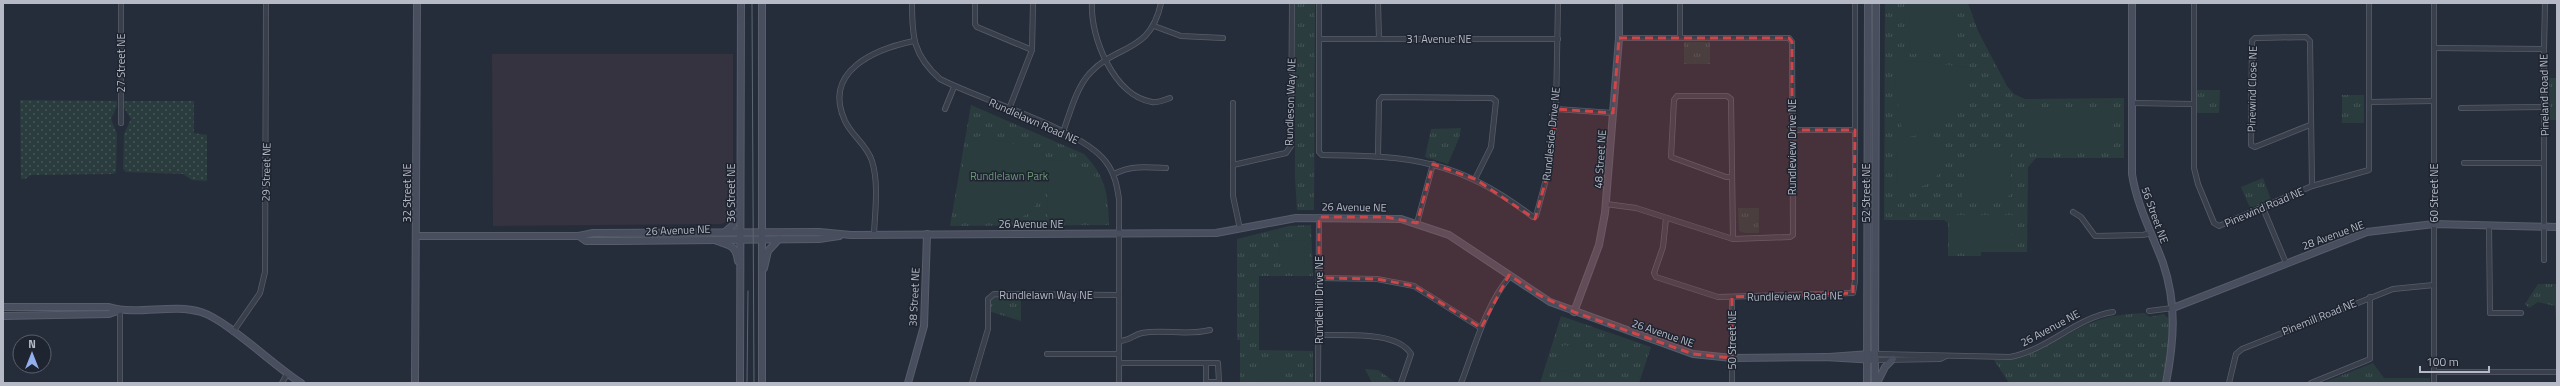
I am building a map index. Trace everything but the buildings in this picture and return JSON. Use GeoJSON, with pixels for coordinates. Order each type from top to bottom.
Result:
{"type":"FeatureCollection","features":[{"type":"Feature","properties":{"kind":"street","name":"27 Street NE"},"geometry":{"type":"LineString","coordinates":[[121,3],[121,123]]}},
{"type":"Feature","properties":{"kind":"street","name":"29 Street NE"},"geometry":{"type":"LineString","coordinates":[[233,332],[260,293],[265,272],[266,3]]}},
{"type":"Feature","properties":{"kind":"street","name":"32 Street NE"},"geometry":{"type":"LineString","coordinates":[[415,383],[417,236],[417,3]]}},
{"type":"Feature","properties":{"kind":"street","name":"36 Street NE"},"geometry":{"type":"LineString","coordinates":[[740,383],[741,3]]}},
{"type":"Feature","properties":{"kind":"street"},"geometry":{"type":"LineString","coordinates":[[762,3],[762,383]]}},
{"type":"Feature","properties":{"kind":"street","name":"Rundlelawn Road NE"},"geometry":{"type":"LineString","coordinates":[[912,3],[914,41],[927,67],[940,79],[1063,132],[1096,151],[1114,174],[1119,200],[1119,383]]}},
{"type":"Feature","properties":{"kind":"street"},"geometry":{"type":"LineString","coordinates":[[975,3],[974,24],[976,27],[1032,50]]}},
{"type":"Feature","properties":{"kind":"street"},"geometry":{"type":"LineString","coordinates":[[1009,109],[1032,50],[1032,3]]}},
{"type":"Feature","properties":{"kind":"street"},"geometry":{"type":"LineString","coordinates":[[1092,3],[1096,39],[1107,61],[1124,86],[1138,99],[1154,103],[1170,98]]}},
{"type":"Feature","properties":{"kind":"street"},"geometry":{"type":"LineString","coordinates":[[1063,132],[1085,80],[1096,67],[1144,38],[1154,26],[1161,3]]}},
{"type":"Feature","properties":{"kind":"street","name":"Rundleson Way NE"},"geometry":{"type":"LineString","coordinates":[[1233,165],[1286,152],[1291,146],[1292,3]]}},
{"type":"Feature","properties":{"kind":"street","name":"Rundleside Drive NE"},"geometry":{"type":"LineString","coordinates":[[1319,3],[1319,152],[1322,155],[1378,156],[1433,164],[1475,179],[1507,198],[1533,217],[1536,216],[1550,164],[1556,109],[1558,3]]}},
{"type":"Feature","properties":{"kind":"street"},"geometry":{"type":"LineString","coordinates":[[1378,3],[1378,39]]}},
{"type":"Feature","properties":{"kind":"street","name":"48 Street NE"},"geometry":{"type":"LineString","coordinates":[[1574,312],[1599,244],[1606,204],[1619,38],[1619,3]]}},
{"type":"Feature","properties":{"kind":"street"},"geometry":{"type":"LineString","coordinates":[[1680,3],[1680,38]]}},
{"type":"Feature","properties":{"kind":"street","name":"Rundleview Road NE"},"geometry":{"type":"LineString","coordinates":[[1666,218],[1662,247],[1654,273],[1656,277],[1699,292],[1732,297],[1853,293],[1855,281],[1855,3]]}},
{"type":"Feature","properties":{"kind":"street","name":"52 Street NE"},"geometry":{"type":"LineString","coordinates":[[1867,383],[1868,3]]}},
{"type":"Feature","properties":{"kind":"street","name":"52 Street NE"},"geometry":{"type":"LineString","coordinates":[[1876,3],[1876,383]]}},
{"type":"Feature","properties":{"kind":"street","name":"56 Street NE"},"geometry":{"type":"LineString","coordinates":[[2132,3],[2134,186],[2150,233],[2163,263],[2173,308],[2174,338],[2166,383]]}},
{"type":"Feature","properties":{"kind":"street","name":"Pinewind Road NE"},"geometry":{"type":"LineString","coordinates":[[2194,3],[2192,104],[2194,168],[2198,184],[2214,223],[2219,226],[2312,186],[2369,170],[2369,3]]}},
{"type":"Feature","properties":{"kind":"street","name":"60 Street NE"},"geometry":{"type":"LineString","coordinates":[[2434,3],[2434,383]]}},
{"type":"Feature","properties":{"kind":"street"},"geometry":{"type":"LineString","coordinates":[[2544,49],[2545,3]]}},
{"type":"Feature","properties":{"kind":"street"},"geometry":{"type":"LineString","coordinates":[[1154,26],[1181,36],[1223,38]]}},
{"type":"Feature","properties":{"kind":"street","name":"Pinewind Close NE"},"geometry":{"type":"LineString","coordinates":[[2310,125],[2255,147],[2251,145],[2252,41],[2255,38],[2306,37],[2310,41],[2312,186]]}},
{"type":"Feature","properties":{"kind":"street","name":"Rundleview Drive NE"},"geometry":{"type":"LineString","coordinates":[[1606,204],[1636,208],[1733,239],[1783,238],[1793,235],[1792,42],[1789,38],[1619,38]]}},
{"type":"Feature","properties":{"kind":"street","name":"31 Avenue NE"},"geometry":{"type":"LineString","coordinates":[[1320,39],[1558,39]]}},
{"type":"Feature","properties":{"kind":"street"},"geometry":{"type":"LineString","coordinates":[[874,234],[875,175],[872,161],[864,146],[845,120],[840,104],[841,93],[849,73],[860,60],[884,48],[914,41]]}},
{"type":"Feature","properties":{"kind":"street","name":"Pineland Road NE"},"geometry":{"type":"LineString","coordinates":[[2434,48],[2544,49],[2544,260]]}},
{"type":"Feature","properties":{"kind":"street"},"geometry":{"type":"LineString","coordinates":[[945,109],[954,86]]}},
{"type":"Feature","properties":{"kind":"street"},"geometry":{"type":"LineString","coordinates":[[1732,177],[1671,157],[1674,100],[1677,96],[1728,96],[1731,99],[1733,239]]}},
{"type":"Feature","properties":{"kind":"street"},"geometry":{"type":"LineString","coordinates":[[1378,156],[1379,101],[1382,97],[1492,98],[1496,101],[1491,147],[1475,179]]}},
{"type":"Feature","properties":{"kind":"street"},"geometry":{"type":"LineString","coordinates":[[2370,102],[2433,101]]}},
{"type":"Feature","properties":{"kind":"street"},"geometry":{"type":"LineString","coordinates":[[1233,103],[1233,196],[1240,229]]}},
{"type":"Feature","properties":{"kind":"street"},"geometry":{"type":"LineString","coordinates":[[2132,103],[2192,104]]}},
{"type":"Feature","properties":{"kind":"street"},"geometry":{"type":"LineString","coordinates":[[2461,108],[2544,107]]}},
{"type":"Feature","properties":{"kind":"street"},"geometry":{"type":"LineString","coordinates":[[1556,109],[1613,113]]}},
{"type":"Feature","properties":{"kind":"street"},"geometry":{"type":"LineString","coordinates":[[1792,130],[1855,130]]}},
{"type":"Feature","properties":{"kind":"street"},"geometry":{"type":"LineString","coordinates":[[2464,163],[2544,162]]}},
{"type":"Feature","properties":{"kind":"street"},"geometry":{"type":"LineString","coordinates":[[1417,223],[1433,164]]}},
{"type":"Feature","properties":{"kind":"street"},"geometry":{"type":"LineString","coordinates":[[1114,174],[1125,169],[1143,166],[1166,168]]}},
{"type":"Feature","properties":{"kind":"street"},"geometry":{"type":"LineString","coordinates":[[725,232],[736,220],[741,197]]}},
{"type":"Feature","properties":{"kind":"street"},"geometry":{"type":"LineString","coordinates":[[2263,208],[2286,263]]}},
{"type":"Feature","properties":{"kind":"street"},"geometry":{"type":"LineString","coordinates":[[2073,212],[2082,217],[2095,236],[2143,235],[2150,233]]}},
{"type":"Feature","properties":{"kind":"street","name":"26 Avenue NE"},"geometry":{"type":"LineString","coordinates":[[417,236],[579,236],[585,233],[725,232],[762,239],[819,239],[874,234],[1216,234],[1288,219],[1319,217],[1386,217],[1417,223],[1449,235],[1538,295],[1574,312],[1693,354],[1732,358],[2017,356],[2043,345],[2094,317],[2114,312]]}},
{"type":"Feature","properties":{"kind":"street","name":"Rundlehill Drive NE"},"geometry":{"type":"LineString","coordinates":[[1318,383],[1319,217]]}},
{"type":"Feature","properties":{"kind":"street","name":"28 Avenue NE"},"geometry":{"type":"LineString","coordinates":[[2173,308],[2367,232],[2434,224],[2557,227]]}},
{"type":"Feature","properties":{"kind":"street"},"geometry":{"type":"LineString","coordinates":[[2489,225],[2490,313],[2522,313]]}},
{"type":"Feature","properties":{"kind":"street","name":"26 Avenue NE"},"geometry":{"type":"LineString","coordinates":[[579,236],[586,241],[710,239],[762,232],[819,232],[851,235]]}},
{"type":"Feature","properties":{"kind":"street","name":"38 Street NE"},"geometry":{"type":"LineString","coordinates":[[908,383],[924,326],[927,234]]}},
{"type":"Feature","properties":{"kind":"street"},"geometry":{"type":"LineString","coordinates":[[710,239],[727,243],[735,249],[740,274]]}},
{"type":"Feature","properties":{"kind":"street"},"geometry":{"type":"LineString","coordinates":[[762,276],[768,251],[779,239]]}},
{"type":"Feature","properties":{"kind":"street"},"geometry":{"type":"LineString","coordinates":[[1462,383],[1481,328],[1495,298],[1510,276]]}},
{"type":"Feature","properties":{"kind":"street"},"geometry":{"type":"LineString","coordinates":[[1319,278],[1377,279],[1414,286],[1481,328]]}},
{"type":"Feature","properties":{"kind":"street","name":"Pinemill Road NE"},"geometry":{"type":"LineString","coordinates":[[2229,383],[2236,354],[2242,348],[2393,289],[2434,285]]}},
{"type":"Feature","properties":{"kind":"street","name":"Rundlelawn Way NE"},"geometry":{"type":"LineString","coordinates":[[972,383],[988,329],[988,299],[994,294],[1119,295]]}},
{"type":"Feature","properties":{"kind":"street","name":"50 Street NE"},"geometry":{"type":"LineString","coordinates":[[1732,297],[1732,383]]}},
{"type":"Feature","properties":{"kind":"street"},"geometry":{"type":"LineString","coordinates":[[2311,383],[2370,359],[2370,297]]}},
{"type":"Feature","properties":{"kind":"street"},"geometry":{"type":"LineString","coordinates":[[3,307],[109,307],[120,310],[191,310],[208,314],[300,383]]}},
{"type":"Feature","properties":{"kind":"street"},"geometry":{"type":"LineString","coordinates":[[2149,311],[2173,308]]}},
{"type":"Feature","properties":{"kind":"street"},"geometry":{"type":"LineString","coordinates":[[3,316],[109,314],[120,310]]}},
{"type":"Feature","properties":{"kind":"street"},"geometry":{"type":"LineString","coordinates":[[120,310],[120,383]]}},
{"type":"Feature","properties":{"kind":"street"},"geometry":{"type":"LineString","coordinates":[[1119,341],[1128,341],[1141,333],[1195,334],[1210,330]]}},
{"type":"Feature","properties":{"kind":"street"},"geometry":{"type":"LineString","coordinates":[[1318,335],[1375,336],[1403,346],[1411,354],[1401,383]]}},
{"type":"Feature","properties":{"kind":"street"},"geometry":{"type":"LineString","coordinates":[[1047,354],[1119,354]]}},
{"type":"Feature","properties":{"kind":"street","name":"26 Avenue NE"},"geometry":{"type":"LineString","coordinates":[[1876,357],[1893,359],[1940,359],[1946,356]]}},
{"type":"Feature","properties":{"kind":"street"},"geometry":{"type":"LineString","coordinates":[[1876,383],[1885,367],[1893,359]]}},
{"type":"Feature","properties":{"kind":"street"},"geometry":{"type":"LineString","coordinates":[[1119,363],[1206,363],[1218,363],[1219,382],[1206,382],[1206,363]]}},
{"type":"Feature","properties":{"kind":"street"},"geometry":{"type":"LineString","coordinates":[[2434,372],[2557,372]]}},
{"type":"Feature","properties":{"kind":"street"},"geometry":{"type":"LineString","coordinates":[[282,383],[287,374]]}},
{"type":"Feature","properties":{"kind":"highlighted area"},"geometry":{"type":"Polygon","coordinates":[[[1619,38],[1789,38],[1792,42],[1792,130],[1855,130],[1853,293],[1732,297],[1732,358],[1693,354],[1574,312],[1539,295],[1509,275],[1481,328],[1414,286],[1377,279],[1319,278],[1319,217],[1386,217],[1417,223],[1433,164],[1475,179],[1535,219],[1550,165],[1556,109],[1613,113],[1619,38]]]}},
{"type":"Feature","properties":{"kind":"shaded area"},"geometry":{"type":"Polygon","coordinates":[[[492,54],[733,54],[733,203],[728,221],[721,224],[493,226],[492,54]]]}},
{"type":"Feature","properties":{"kind":"green space"},"geometry":{"type":"Polygon","coordinates":[[[1295,3],[1315,3],[1314,210],[1297,210],[1295,178],[1295,3]]]}},
{"type":"Feature","properties":{"kind":"green space"},"geometry":{"type":"Polygon","coordinates":[[[1885,3],[1968,3],[1978,31],[2007,86],[2014,94],[2025,99],[2124,98],[2124,158],[2036,158],[2028,167],[2027,252],[1981,252],[1981,256],[1948,256],[1948,223],[1944,220],[1884,220],[1885,3]]]}},
{"type":"Feature","properties":{"kind":"green space"},"geometry":{"type":"Polygon","coordinates":[[[1909,3],[1953,3],[1953,54],[1910,54],[1909,3]]]}},
{"type":"Feature","properties":{"kind":"green space"},"geometry":{"type":"Polygon","coordinates":[[[1684,42],[1710,42],[1710,64],[1684,64],[1684,42]]]}},
{"type":"Feature","properties":{"kind":"green space"},"geometry":{"type":"Polygon","coordinates":[[[1918,61],[1972,68],[1970,82],[1960,107],[1951,117],[1930,131],[1903,137],[1895,83],[1897,65],[1899,62],[1918,61]]]}},
{"type":"Feature","properties":{"kind":"green space"},"geometry":{"type":"Polygon","coordinates":[[[2549,78],[2557,78],[2557,120],[2549,120],[2549,78]]]}},
{"type":"Feature","properties":{"kind":"green space"},"geometry":{"type":"Polygon","coordinates":[[[2197,90],[2220,90],[2219,113],[2197,113],[2197,90]]]}},
{"type":"Feature","properties":{"kind":"green space"},"geometry":{"type":"Polygon","coordinates":[[[2342,95],[2364,95],[2364,123],[2342,123],[2342,95]]]}},
{"type":"Feature","properties":{"kind":"green space"},"geometry":{"type":"Polygon","coordinates":[[[20,100],[117,101],[117,106],[111,119],[117,134],[116,172],[113,174],[31,175],[25,179],[21,179],[20,100]]]}},
{"type":"Feature","properties":{"kind":"green space"},"geometry":{"type":"Polygon","coordinates":[[[123,101],[194,101],[194,133],[207,135],[207,181],[192,180],[183,174],[126,172],[123,169],[124,134],[131,119],[123,106],[123,101]]]}},
{"type":"Feature","properties":{"kind":"green space","name":"Rundlelawn Park"},"geometry":{"type":"Polygon","coordinates":[[[971,105],[1084,154],[1097,170],[1104,186],[1108,204],[1109,225],[950,226],[971,105]]]}},
{"type":"Feature","properties":{"kind":"green space"},"geometry":{"type":"Polygon","coordinates":[[[2025,107],[2114,107],[2114,150],[2025,150],[2025,107]]]}},
{"type":"Feature","properties":{"kind":"green space"},"geometry":{"type":"Polygon","coordinates":[[[1461,128],[1459,138],[1448,164],[1425,157],[1431,129],[1461,128]]]}},
{"type":"Feature","properties":{"kind":"green space"},"geometry":{"type":"Polygon","coordinates":[[[980,136],[1041,150],[1045,171],[1044,186],[1039,200],[1027,214],[1006,223],[994,224],[972,218],[963,212],[956,203],[969,140],[980,136]]]}},
{"type":"Feature","properties":{"kind":"green space"},"geometry":{"type":"Polygon","coordinates":[[[1899,142],[1943,142],[1941,165],[1934,179],[1928,184],[1920,187],[1897,189],[1896,145],[1899,142]]]}},
{"type":"Feature","properties":{"kind":"green space"},"geometry":{"type":"Polygon","coordinates":[[[1993,149],[2010,149],[2011,194],[2007,197],[1962,197],[1963,180],[1968,167],[1978,156],[1993,149]]]}},
{"type":"Feature","properties":{"kind":"green space"},"geometry":{"type":"Polygon","coordinates":[[[1058,160],[1071,162],[1081,166],[1090,171],[1096,178],[1104,195],[1105,219],[1048,220],[1047,161],[1058,160]]]}},
{"type":"Feature","properties":{"kind":"green space"},"geometry":{"type":"Polygon","coordinates":[[[2263,178],[2271,200],[2250,208],[2241,187],[2263,178]]]}},
{"type":"Feature","properties":{"kind":"green space"},"geometry":{"type":"Polygon","coordinates":[[[1738,208],[1759,208],[1759,233],[1745,233],[1739,231],[1738,208]]]}},
{"type":"Feature","properties":{"kind":"green space"},"geometry":{"type":"Polygon","coordinates":[[[1949,215],[2012,215],[2012,250],[1949,250],[1949,215]]]}},
{"type":"Feature","properties":{"kind":"green space"},"geometry":{"type":"Polygon","coordinates":[[[1311,225],[1313,276],[1259,276],[1259,350],[1313,351],[1313,383],[1240,383],[1240,340],[1237,340],[1237,239],[1289,226],[1311,225]]]}},
{"type":"Feature","properties":{"kind":"green space"},"geometry":{"type":"Polygon","coordinates":[[[1304,240],[1305,267],[1287,265],[1281,259],[1279,241],[1304,240]]]}},
{"type":"Feature","properties":{"kind":"green space"},"geometry":{"type":"Polygon","coordinates":[[[2538,284],[2557,284],[2557,330],[2555,306],[2538,302],[2529,308],[2525,304],[2538,284]]]}},
{"type":"Feature","properties":{"kind":"green space"},"geometry":{"type":"Polygon","coordinates":[[[994,294],[1021,295],[1021,321],[988,311],[988,299],[994,294]]]}},
{"type":"Feature","properties":{"kind":"green space"},"geometry":{"type":"Polygon","coordinates":[[[2144,313],[2150,317],[2164,314],[2170,320],[2168,350],[2162,383],[2009,383],[1994,360],[2025,356],[2048,346],[2082,327],[2108,317],[2144,313]]]}},
{"type":"Feature","properties":{"kind":"green space"},"geometry":{"type":"Polygon","coordinates":[[[1561,316],[1651,347],[1639,383],[1540,383],[1561,316]]]}},
{"type":"Feature","properties":{"kind":"green space"},"geometry":{"type":"Polygon","coordinates":[[[1563,345],[1587,349],[1581,370],[1571,373],[1557,369],[1563,345]]]}},
{"type":"Feature","properties":{"kind":"green space"},"geometry":{"type":"Polygon","coordinates":[[[1258,360],[1281,360],[1281,380],[1258,379],[1258,360]]]}},
{"type":"Feature","properties":{"kind":"green space"},"geometry":{"type":"Polygon","coordinates":[[[2373,363],[2384,378],[2430,378],[2430,383],[2322,383],[2373,363]]]}},
{"type":"Feature","properties":{"kind":"green space"},"geometry":{"type":"Polygon","coordinates":[[[1365,369],[1378,370],[1396,383],[1372,383],[1365,369]]]}},
{"type":"Feature","properties":{"kind":"tram line"},"geometry":{"type":"LineString","coordinates":[[752,3],[754,383]]}},
{"type":"Feature","properties":{"kind":"tram line"},"geometry":{"type":"LineString","coordinates":[[747,383],[748,291]]}}]}
